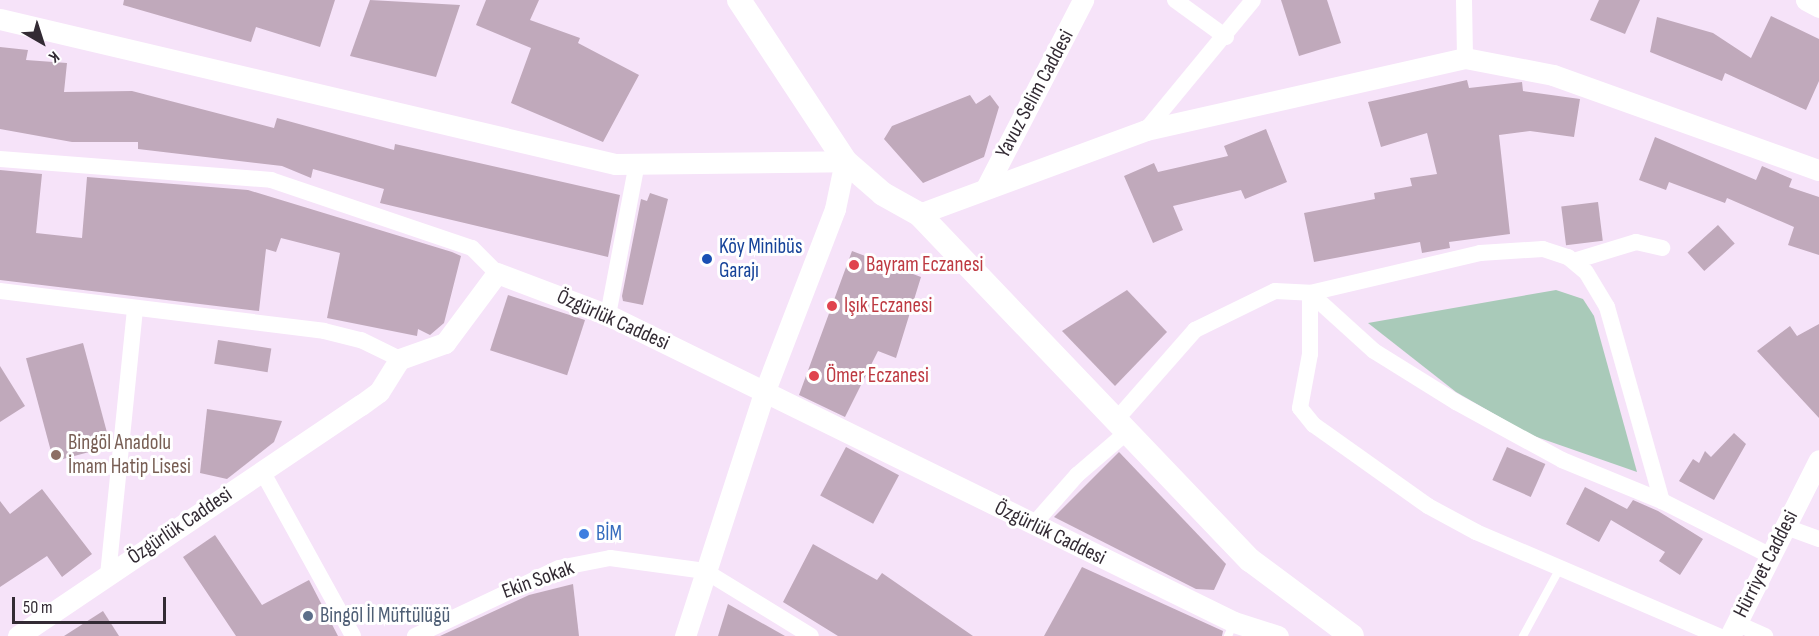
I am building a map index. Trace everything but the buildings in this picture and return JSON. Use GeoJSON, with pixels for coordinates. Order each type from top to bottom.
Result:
{"type":"FeatureCollection","features":[{"type":"Feature","properties":{"kind":"main road"},"geometry":{"type":"LineString","coordinates":[[740,0],[845,161],[883,194],[919,214],[1250,561],[1352,636]]}},
{"type":"Feature","properties":{"kind":"street","name":"Yavuz Selim Caddesi"},"geometry":{"type":"LineString","coordinates":[[986,188],[1083,0]]}},
{"type":"Feature","properties":{"kind":"street"},"geometry":{"type":"LineString","coordinates":[[1174,0],[1226,37]]}},
{"type":"Feature","properties":{"kind":"street"},"geometry":{"type":"LineString","coordinates":[[1146,130],[1226,37],[1253,0]]}},
{"type":"Feature","properties":{"kind":"street"},"geometry":{"type":"LineString","coordinates":[[1464,0],[1465,58]]}},
{"type":"Feature","properties":{"kind":"street"},"geometry":{"type":"LineString","coordinates":[[1806,0],[1819,7]]}},
{"type":"Feature","properties":{"kind":"street"},"geometry":{"type":"LineString","coordinates":[[0,19],[615,164],[845,161],[835,209],[764,393],[685,636]]}},
{"type":"Feature","properties":{"kind":"street"},"geometry":{"type":"LineString","coordinates":[[919,214],[1146,130],[1465,58],[1552,75],[1819,170]]}},
{"type":"Feature","properties":{"kind":"street"},"geometry":{"type":"LineString","coordinates":[[0,159],[271,180],[472,248],[497,273],[445,343],[400,359],[361,340],[324,331],[0,291]]}},
{"type":"Feature","properties":{"kind":"street"},"geometry":{"type":"LineString","coordinates":[[608,315],[637,163]]}},
{"type":"Feature","properties":{"kind":"street"},"geometry":{"type":"LineString","coordinates":[[1574,261],[1636,242],[1662,248]]}},
{"type":"Feature","properties":{"kind":"street"},"geometry":{"type":"LineString","coordinates":[[1033,525],[1121,426],[1195,330],[1275,291],[1310,293],[1480,253],[1543,249],[1574,261],[1607,307],[1662,501]]}},
{"type":"Feature","properties":{"kind":"street","name":"Özgürlük Caddesi"},"geometry":{"type":"LineString","coordinates":[[497,273],[608,315],[1033,525],[1231,629],[1278,636]]}},
{"type":"Feature","properties":{"kind":"street"},"geometry":{"type":"LineString","coordinates":[[1310,293],[1374,351],[1456,402],[1562,460],[1662,501],[1771,556]]}},
{"type":"Feature","properties":{"kind":"street"},"geometry":{"type":"LineString","coordinates":[[1310,293],[1310,354],[1300,388],[1300,408],[1314,425],[1428,506],[1560,568],[1728,632],[1765,636]]}},
{"type":"Feature","properties":{"kind":"street"},"geometry":{"type":"LineString","coordinates":[[108,574],[135,309]]}},
{"type":"Feature","properties":{"kind":"street","name":"Özgürlük Caddesi"},"geometry":{"type":"LineString","coordinates":[[18,636],[379,392],[400,359]]}},
{"type":"Feature","properties":{"kind":"street","name":"Hürriyet Caddesi"},"geometry":{"type":"LineString","coordinates":[[1728,632],[1771,556],[1819,460]]}},
{"type":"Feature","properties":{"kind":"street"},"geometry":{"type":"LineString","coordinates":[[262,471],[353,636]]}},
{"type":"Feature","properties":{"kind":"street"},"geometry":{"type":"LineString","coordinates":[[1786,527],[1819,539]]}},
{"type":"Feature","properties":{"kind":"street","name":"Ekin Sokak"},"geometry":{"type":"LineString","coordinates":[[415,636],[560,568],[610,558],[705,570]]}},
{"type":"Feature","properties":{"kind":"street"},"geometry":{"type":"LineString","coordinates":[[705,570],[811,636]]}},
{"type":"Feature","properties":{"kind":"lane"},"geometry":{"type":"LineString","coordinates":[[1523,636],[1560,568]]}},
{"type":"Feature","properties":{"kind":"green space"},"geometry":{"type":"Polygon","coordinates":[[[1556,290],[1583,299],[1594,316],[1637,472],[1531,435],[1456,392],[1368,323],[1556,290]]]}},
{"type":"Feature","properties":{"kind":"place","name":"Köy Minibüs Garajı"},"geometry":{"type":"Point","coordinates":[707,259]}},
{"type":"Feature","properties":{"kind":"place","name":"Bayram Eczanesi"},"geometry":{"type":"Point","coordinates":[854,265]}},
{"type":"Feature","properties":{"kind":"place","name":"Işık Eczanesi"},"geometry":{"type":"Point","coordinates":[832,306]}},
{"type":"Feature","properties":{"kind":"place","name":"Ömer Eczanesi"},"geometry":{"type":"Point","coordinates":[814,376]}},
{"type":"Feature","properties":{"kind":"place","name":"Bingöl Anadolu İmam Hatip Lisesi"},"geometry":{"type":"Point","coordinates":[56,455]}},
{"type":"Feature","properties":{"kind":"place","name":"BİM"},"geometry":{"type":"Point","coordinates":[584,534]}},
{"type":"Feature","properties":{"kind":"place","name":"Bingöl İl Müftülüğü"},"geometry":{"type":"Point","coordinates":[308,616]}}]}
